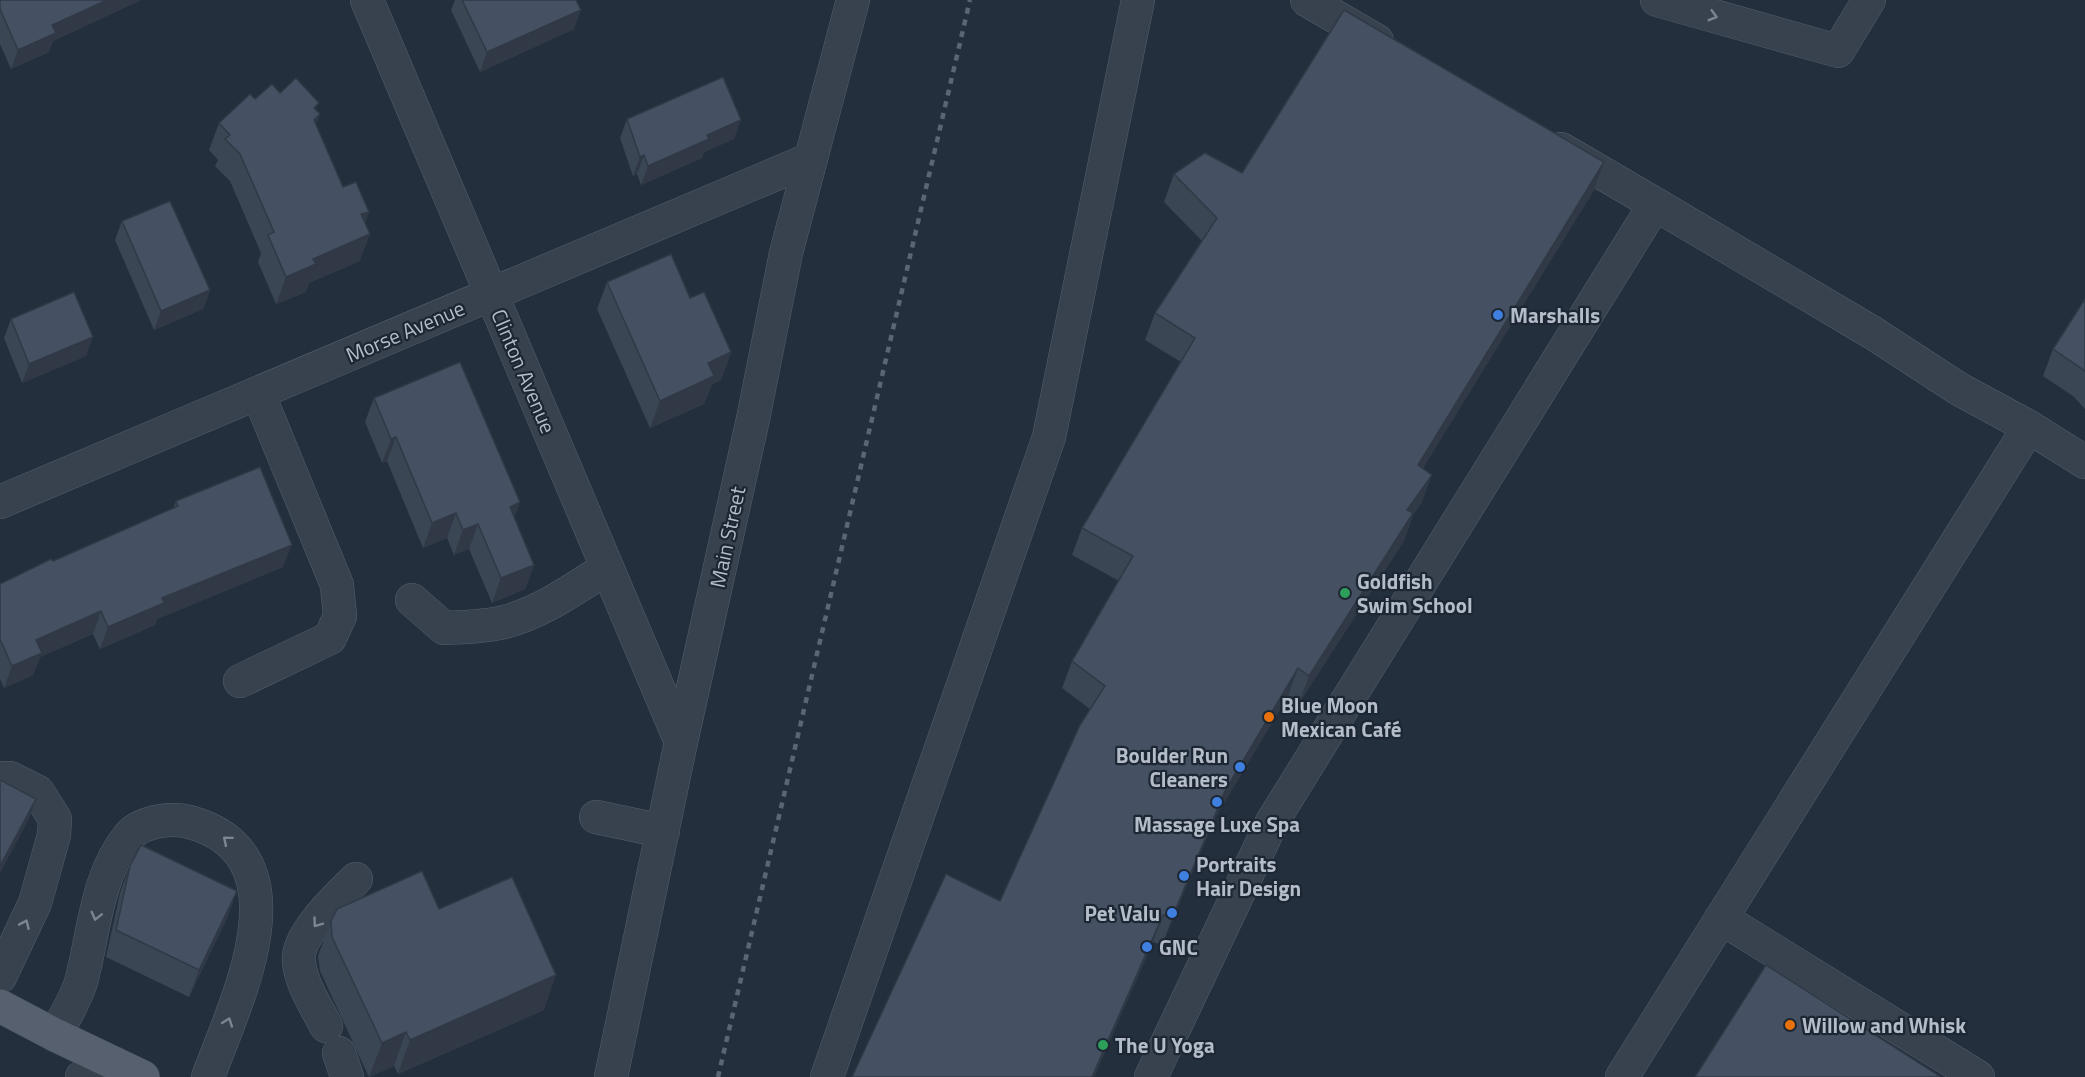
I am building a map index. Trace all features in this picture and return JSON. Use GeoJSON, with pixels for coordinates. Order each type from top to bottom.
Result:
{"type":"FeatureCollection","features":[{"type":"Feature","properties":{"kind":"main road"},"geometry":{"type":"LineString","coordinates":[[0,1006],[143,1077]]}},
{"type":"Feature","properties":{"kind":"street","name":"Clinton Avenue"},"geometry":{"type":"LineString","coordinates":[[367,0],[681,742]]}},
{"type":"Feature","properties":{"kind":"street","name":"Main Street"},"geometry":{"type":"LineString","coordinates":[[611,1077],[681,742],[753,419],[786,253],[853,0]]}},
{"type":"Feature","properties":{"kind":"street"},"geometry":{"type":"LineString","coordinates":[[827,1077],[1049,437],[1138,0]]}},
{"type":"Feature","properties":{"kind":"street"},"geometry":{"type":"LineString","coordinates":[[1307,0],[1399,54]]}},
{"type":"Feature","properties":{"kind":"street"},"geometry":{"type":"LineString","coordinates":[[1657,0],[1838,51],[1869,0]]}},
{"type":"Feature","properties":{"kind":"street"},"geometry":{"type":"LineString","coordinates":[[1532,132],[1873,333],[1959,389],[2029,426],[2085,462]]}},
{"type":"Feature","properties":{"kind":"street","name":"Morse Avenue"},"geometry":{"type":"LineString","coordinates":[[0,502],[811,159]]}},
{"type":"Feature","properties":{"kind":"street"},"geometry":{"type":"LineString","coordinates":[[1151,1077],[1272,822],[1655,204]]}},
{"type":"Feature","properties":{"kind":"street"},"geometry":{"type":"LineString","coordinates":[[240,681],[330,638],[340,616],[337,585],[258,393]]}},
{"type":"Feature","properties":{"kind":"street"},"geometry":{"type":"LineString","coordinates":[[1622,1077],[2029,426]]}},
{"type":"Feature","properties":{"kind":"street"},"geometry":{"type":"LineString","coordinates":[[412,600],[444,628],[505,622],[544,606],[607,568]]}},
{"type":"Feature","properties":{"kind":"street"},"geometry":{"type":"LineString","coordinates":[[0,778],[10,778],[38,792],[55,819],[54,835],[34,903],[0,977]]}},
{"type":"Feature","properties":{"kind":"street"},"geometry":{"type":"LineString","coordinates":[[596,817],[663,831]]}},
{"type":"Feature","properties":{"kind":"street"},"geometry":{"type":"LineString","coordinates":[[55,1035],[72,1005],[80,984],[100,901],[113,859],[131,834],[140,828],[158,821],[185,820],[225,836],[237,849],[255,887],[257,911],[252,956],[208,1077]]}},
{"type":"Feature","properties":{"kind":"street"},"geometry":{"type":"LineString","coordinates":[[337,1052],[307,988],[298,960],[301,946],[332,903],[356,879]]}},
{"type":"Feature","properties":{"kind":"street"},"geometry":{"type":"LineString","coordinates":[[1721,918],[1978,1077]]}},
{"type":"Feature","properties":{"kind":"street"},"geometry":{"type":"LineString","coordinates":[[82,1077],[113,1063]]}},
{"type":"Feature","properties":{"kind":"building"},"geometry":{"type":"Polygon","coordinates":[[[0,0],[107,0],[52,25],[56,33],[18,50],[0,9],[0,0]]]}},
{"type":"Feature","properties":{"kind":"building"},"geometry":{"type":"Polygon","coordinates":[[[462,0],[576,0],[581,10],[487,52],[462,0]]]}},
{"type":"Feature","properties":{"kind":"building"},"geometry":{"type":"Polygon","coordinates":[[[1344,10],[1604,162],[1418,465],[1432,475],[1407,510],[1413,513],[1309,676],[1298,668],[1225,791],[1172,918],[1163,915],[1092,1077],[852,1077],[946,874],[1000,901],[1080,725],[1105,686],[1072,661],[1133,556],[1082,528],[1195,338],[1155,313],[1217,218],[1174,174],[1205,153],[1242,173],[1344,10]]]}},
{"type":"Feature","properties":{"kind":"building"},"geometry":{"type":"Polygon","coordinates":[[[723,77],[741,120],[707,135],[709,139],[648,166],[644,155],[640,157],[627,119],[723,77]]]}},
{"type":"Feature","properties":{"kind":"building"},"geometry":{"type":"Polygon","coordinates":[[[296,78],[319,103],[314,108],[320,114],[314,120],[343,187],[356,182],[369,212],[361,214],[370,234],[313,259],[316,264],[286,277],[268,235],[274,232],[240,154],[225,139],[230,135],[219,123],[250,94],[255,99],[272,84],[280,93],[296,78]]]}},
{"type":"Feature","properties":{"kind":"building"},"geometry":{"type":"Polygon","coordinates":[[[170,201],[210,290],[161,311],[122,221],[170,201]]]}},
{"type":"Feature","properties":{"kind":"building"},"geometry":{"type":"Polygon","coordinates":[[[671,254],[690,298],[704,292],[731,352],[708,363],[714,376],[660,401],[607,282],[671,254]]]}},
{"type":"Feature","properties":{"kind":"building"},"geometry":{"type":"Polygon","coordinates":[[[74,292],[93,337],[29,364],[11,319],[74,292]]]}},
{"type":"Feature","properties":{"kind":"building"},"geometry":{"type":"Polygon","coordinates":[[[2085,299],[2085,371],[2053,349],[2085,299]]]}},
{"type":"Feature","properties":{"kind":"building"},"geometry":{"type":"Polygon","coordinates":[[[460,362],[520,502],[510,507],[534,565],[501,578],[478,524],[463,530],[456,513],[432,523],[396,437],[391,439],[374,398],[460,362]]]}},
{"type":"Feature","properties":{"kind":"building"},"geometry":{"type":"Polygon","coordinates":[[[260,467],[292,545],[162,598],[164,603],[108,627],[101,611],[36,640],[42,653],[12,666],[0,639],[0,584],[51,559],[53,561],[178,506],[176,501],[260,467]]]}},
{"type":"Feature","properties":{"kind":"building"},"geometry":{"type":"Polygon","coordinates":[[[0,780],[36,799],[0,866],[0,780]]]}},
{"type":"Feature","properties":{"kind":"building"},"geometry":{"type":"Polygon","coordinates":[[[141,845],[237,891],[199,970],[116,930],[130,866],[141,845]]]}},
{"type":"Feature","properties":{"kind":"building"},"geometry":{"type":"Polygon","coordinates":[[[422,871],[439,909],[512,877],[556,975],[410,1040],[406,1032],[382,1043],[332,937],[331,921],[337,909],[422,871]]]}},
{"type":"Feature","properties":{"kind":"building"},"geometry":{"type":"Polygon","coordinates":[[[1766,965],[1941,1077],[1695,1077],[1766,965]]]}},
{"type":"Feature","properties":{"kind":"railway"},"geometry":{"type":"LineString","coordinates":[[718,1077],[970,0]]}},
{"type":"Feature","properties":{"kind":"place","name":"Marshalls"},"geometry":{"type":"Point","coordinates":[1498,315]}},
{"type":"Feature","properties":{"kind":"place","name":"Goldfish Swim School"},"geometry":{"type":"Point","coordinates":[1345,593]}},
{"type":"Feature","properties":{"kind":"place","name":"Blue Moon Mexican Café"},"geometry":{"type":"Point","coordinates":[1269,717]}},
{"type":"Feature","properties":{"kind":"place","name":"Boulder Run Cleaners"},"geometry":{"type":"Point","coordinates":[1240,767]}},
{"type":"Feature","properties":{"kind":"place","name":"Massage Luxe Spa"},"geometry":{"type":"Point","coordinates":[1217,802]}},
{"type":"Feature","properties":{"kind":"place","name":"Portraits Hair Design"},"geometry":{"type":"Point","coordinates":[1184,876]}},
{"type":"Feature","properties":{"kind":"place","name":"Pet Valu"},"geometry":{"type":"Point","coordinates":[1172,913]}},
{"type":"Feature","properties":{"kind":"place","name":"GNC"},"geometry":{"type":"Point","coordinates":[1147,947]}},
{"type":"Feature","properties":{"kind":"place","name":"Willow and Whisk"},"geometry":{"type":"Point","coordinates":[1790,1025]}},
{"type":"Feature","properties":{"kind":"place","name":"The U Yoga"},"geometry":{"type":"Point","coordinates":[1103,1045]}}]}
